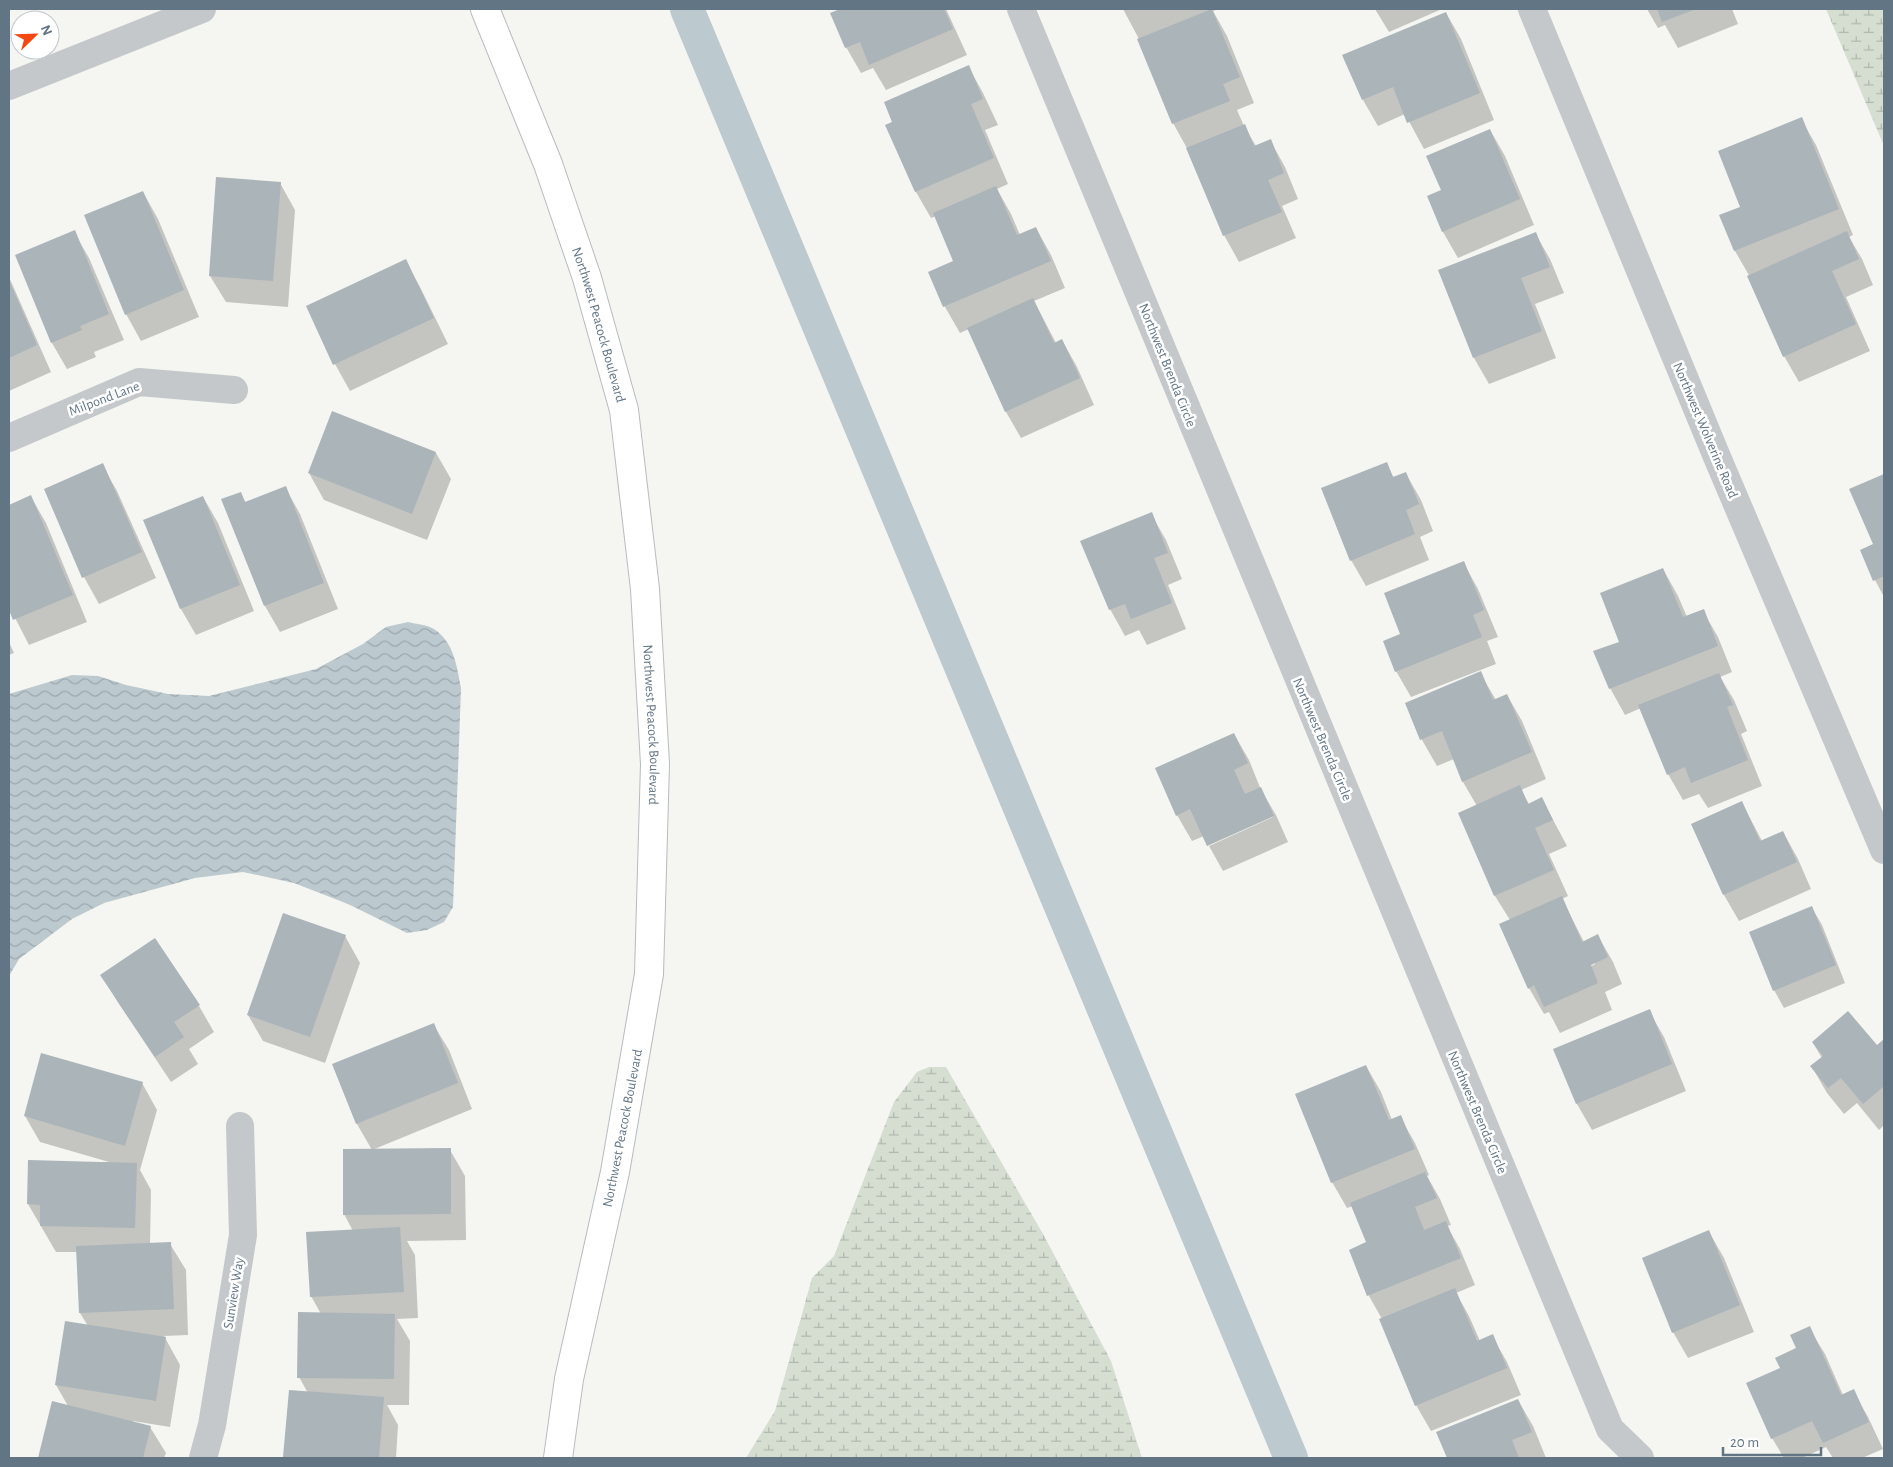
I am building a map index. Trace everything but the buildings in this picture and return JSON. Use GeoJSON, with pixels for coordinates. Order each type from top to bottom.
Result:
{"type":"FeatureCollection","features":[{"type":"Feature","properties":{"kind":"street"},"geometry":{"type":"LineString","coordinates":[[9,86],[202,9]]}},
{"type":"Feature","properties":{"kind":"street","name":"Northwest Peacock Boulevard"},"geometry":{"type":"LineString","coordinates":[[486,9],[554,181],[586,278],[624,410],[645,589],[655,764],[649,974],[615,1172],[569,1379],[558,1458]]}},
{"type":"Feature","properties":{"kind":"street","name":"Northwest Brenda Circle"},"geometry":{"type":"LineString","coordinates":[[1021,9],[1610,1429],[1640,1458]]}},
{"type":"Feature","properties":{"kind":"street","name":"Northwest Wolverine Road"},"geometry":{"type":"LineString","coordinates":[[1532,9],[1717,458],[1884,850]]}},
{"type":"Feature","properties":{"kind":"street","name":"Milpond Lane"},"geometry":{"type":"LineString","coordinates":[[9,438],[139,382],[234,390]]}},
{"type":"Feature","properties":{"kind":"street","name":"Sunview Way"},"geometry":{"type":"LineString","coordinates":[[203,1458],[212,1425],[243,1235],[240,1126]]}},
{"type":"Feature","properties":{"kind":"green space"},"geometry":{"type":"Polygon","coordinates":[[[1826,9],[1884,9],[1884,146],[1826,9]]]}},
{"type":"Feature","properties":{"kind":"green space"},"geometry":{"type":"Polygon","coordinates":[[[929,1067],[946,1067],[1043,1234],[1111,1361],[1142,1458],[746,1458],[775,1411],[812,1278],[834,1256],[894,1102],[917,1072],[929,1067]]]}},
{"type":"Feature","properties":{"kind":"water"},"geometry":{"type":"Polygon","coordinates":[[[408,622],[434,629],[441,634],[454,656],[461,688],[453,907],[444,922],[427,930],[407,933],[348,904],[294,883],[243,872],[195,878],[104,903],[72,919],[19,959],[9,976],[9,694],[72,675],[98,676],[126,685],[168,694],[209,696],[316,669],[363,644],[386,627],[408,622]]]}},
{"type":"Feature","properties":{"kind":"waterway"},"geometry":{"type":"LineString","coordinates":[[687,9],[1291,1458]]}}]}
